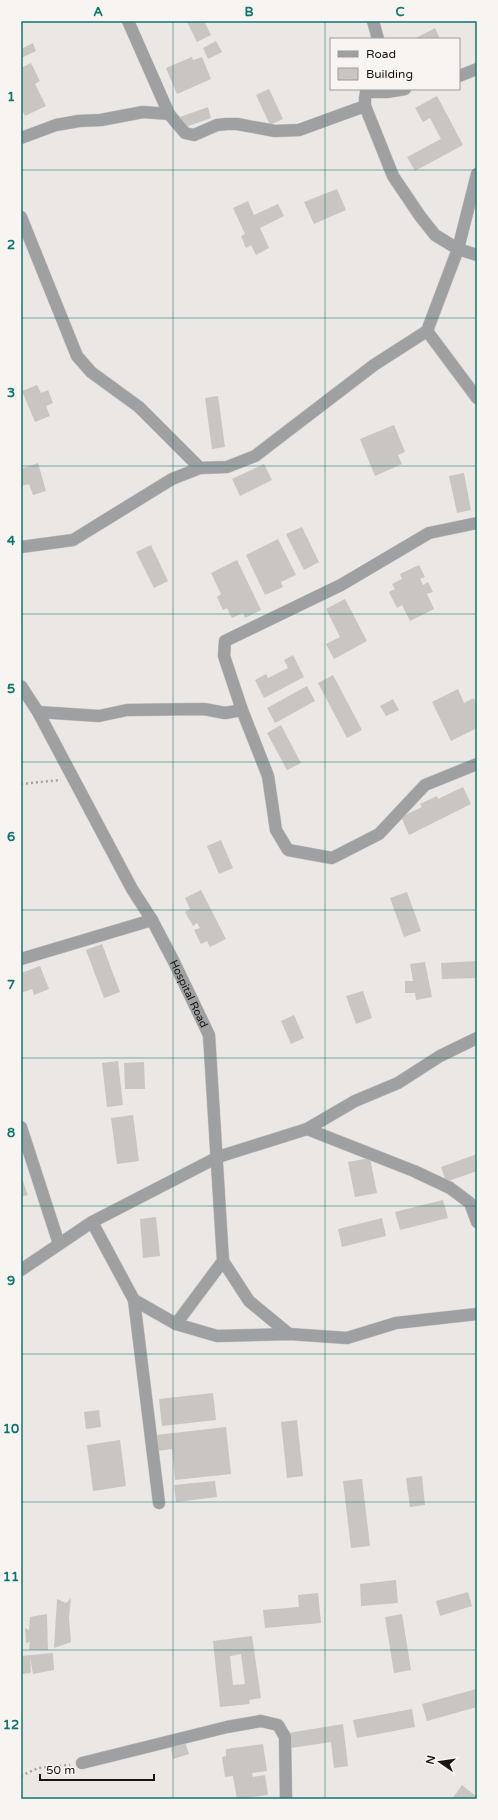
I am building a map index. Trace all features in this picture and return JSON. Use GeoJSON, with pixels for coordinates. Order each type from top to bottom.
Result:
{"type":"FeatureCollection","features":[{"type":"Feature","properties":{"kind":"street"},"geometry":{"type":"LineString","coordinates":[[128,21],[169,114],[185,133],[194,135],[217,125],[227,124],[288,132],[299,130],[366,106]]}},
{"type":"Feature","properties":{"kind":"street"},"geometry":{"type":"LineString","coordinates":[[373,21],[378,38]]}},
{"type":"Feature","properties":{"kind":"street"},"geometry":{"type":"LineString","coordinates":[[460,76],[477,69]]}},
{"type":"Feature","properties":{"kind":"street"},"geometry":{"type":"LineString","coordinates":[[399,90],[387,92],[366,90],[366,106],[393,176],[435,235],[458,249],[477,255]]}},
{"type":"Feature","properties":{"kind":"street"},"geometry":{"type":"LineString","coordinates":[[21,138],[56,125],[101,120],[143,112],[169,114]]}},
{"type":"Feature","properties":{"kind":"street"},"geometry":{"type":"LineString","coordinates":[[21,547],[73,540],[172,479],[200,468],[226,467],[255,456],[374,365],[427,331],[458,249],[477,174]]}},
{"type":"Feature","properties":{"kind":"street"},"geometry":{"type":"LineString","coordinates":[[21,217],[77,356],[91,372],[139,407],[200,468]]}},
{"type":"Feature","properties":{"kind":"street"},"geometry":{"type":"LineString","coordinates":[[427,331],[477,398]]}},
{"type":"Feature","properties":{"kind":"street"},"geometry":{"type":"LineString","coordinates":[[477,522],[429,533],[341,585],[225,641],[224,656],[242,710],[268,776],[276,830],[288,850],[332,858],[380,834],[424,785],[477,764]]}},
{"type":"Feature","properties":{"kind":"street","name":"Hospital Road"},"geometry":{"type":"LineString","coordinates":[[21,686],[38,712],[75,779],[132,889],[152,920],[209,1035],[218,1157],[222,1261]]}},
{"type":"Feature","properties":{"kind":"street"},"geometry":{"type":"LineString","coordinates":[[38,712],[99,716],[127,710],[204,709],[225,714],[242,710]]}},
{"type":"Feature","properties":{"kind":"street"},"geometry":{"type":"LineString","coordinates":[[21,959],[152,920]]}},
{"type":"Feature","properties":{"kind":"street"},"geometry":{"type":"LineString","coordinates":[[21,1270],[92,1222],[218,1157],[307,1129],[355,1101],[398,1083],[440,1056],[477,1038]]}},
{"type":"Feature","properties":{"kind":"street"},"geometry":{"type":"LineString","coordinates":[[21,1127],[60,1244]]}},
{"type":"Feature","properties":{"kind":"street"},"geometry":{"type":"LineString","coordinates":[[307,1129],[414,1171],[450,1188],[470,1203],[477,1222]]}},
{"type":"Feature","properties":{"kind":"street"},"geometry":{"type":"LineString","coordinates":[[92,1222],[134,1300],[159,1503]]}},
{"type":"Feature","properties":{"kind":"street"},"geometry":{"type":"LineString","coordinates":[[176,1324],[222,1261],[249,1301],[289,1334]]}},
{"type":"Feature","properties":{"kind":"street"},"geometry":{"type":"LineString","coordinates":[[134,1300],[176,1324],[218,1336],[289,1334],[347,1338],[396,1323],[477,1314]]}},
{"type":"Feature","properties":{"kind":"street"},"geometry":{"type":"LineString","coordinates":[[82,1763],[227,1727],[261,1721],[278,1725],[285,1737],[286,1799]]}},
{"type":"Feature","properties":{"kind":"path"},"geometry":{"type":"LineString","coordinates":[[21,784],[75,779]]}},
{"type":"Feature","properties":{"kind":"path"},"geometry":{"type":"LineString","coordinates":[[21,1776],[38,1768],[82,1763]]}},
{"type":"Feature","properties":{"kind":"building"},"geometry":{"type":"Polygon","coordinates":[[[204,21],[211,35],[197,42],[187,22],[204,21]]]}},
{"type":"Feature","properties":{"kind":"building"},"geometry":{"type":"Polygon","coordinates":[[[435,28],[440,38],[416,38],[435,28]]]}},
{"type":"Feature","properties":{"kind":"building"},"geometry":{"type":"Polygon","coordinates":[[[216,41],[222,52],[208,59],[203,48],[216,41]]]}},
{"type":"Feature","properties":{"kind":"building"},"geometry":{"type":"Polygon","coordinates":[[[33,43],[36,51],[21,58],[21,49],[33,43]]]}},
{"type":"Feature","properties":{"kind":"building"},"geometry":{"type":"Polygon","coordinates":[[[192,57],[193,60],[202,57],[211,79],[177,94],[166,68],[192,57]]]}},
{"type":"Feature","properties":{"kind":"building"},"geometry":{"type":"Polygon","coordinates":[[[31,63],[40,81],[35,84],[46,106],[25,116],[21,108],[21,68],[31,63]]]}},
{"type":"Feature","properties":{"kind":"building"},"geometry":{"type":"Polygon","coordinates":[[[269,89],[283,119],[270,125],[256,95],[269,89]]]}},
{"type":"Feature","properties":{"kind":"building"},"geometry":{"type":"Polygon","coordinates":[[[437,96],[463,145],[415,171],[407,157],[441,139],[430,118],[423,122],[415,108],[437,96]]]}},
{"type":"Feature","properties":{"kind":"building"},"geometry":{"type":"Polygon","coordinates":[[[208,107],[211,118],[183,128],[180,117],[208,107]]]}},
{"type":"Feature","properties":{"kind":"building"},"geometry":{"type":"Polygon","coordinates":[[[337,189],[346,210],[314,224],[304,202],[337,189]]]}},
{"type":"Feature","properties":{"kind":"building"},"geometry":{"type":"Polygon","coordinates":[[[248,201],[254,215],[278,204],[284,216],[260,228],[269,248],[256,255],[251,245],[246,248],[241,236],[245,234],[233,208],[248,201]]]}},
{"type":"Feature","properties":{"kind":"building"},"geometry":{"type":"Polygon","coordinates":[[[37,385],[41,393],[48,390],[53,403],[46,406],[50,416],[35,422],[22,391],[37,385]]]}},
{"type":"Feature","properties":{"kind":"building"},"geometry":{"type":"Polygon","coordinates":[[[218,396],[225,447],[212,449],[205,398],[218,396]]]}},
{"type":"Feature","properties":{"kind":"building"},"geometry":{"type":"Polygon","coordinates":[[[394,425],[405,452],[398,455],[402,464],[375,476],[360,439],[394,425]]]}},
{"type":"Feature","properties":{"kind":"building"},"geometry":{"type":"Polygon","coordinates":[[[38,463],[46,491],[33,495],[29,484],[21,486],[21,469],[38,463]]]}},
{"type":"Feature","properties":{"kind":"building"},"geometry":{"type":"Polygon","coordinates":[[[264,464],[272,480],[240,496],[232,479],[264,464]]]}},
{"type":"Feature","properties":{"kind":"building"},"geometry":{"type":"Polygon","coordinates":[[[464,473],[471,510],[457,513],[449,476],[464,473]]]}},
{"type":"Feature","properties":{"kind":"building"},"geometry":{"type":"Polygon","coordinates":[[[302,527],[319,562],[304,570],[286,534],[302,527]]]}},
{"type":"Feature","properties":{"kind":"building"},"geometry":{"type":"Polygon","coordinates":[[[278,539],[296,575],[281,582],[283,587],[265,595],[246,555],[278,539]]]}},
{"type":"Feature","properties":{"kind":"building"},"geometry":{"type":"Polygon","coordinates":[[[151,545],[168,581],[154,588],[136,552],[151,545]]]}},
{"type":"Feature","properties":{"kind":"building"},"geometry":{"type":"Polygon","coordinates":[[[237,560],[261,610],[245,618],[243,613],[232,618],[227,608],[223,610],[217,597],[221,594],[211,573],[237,560]]]}},
{"type":"Feature","properties":{"kind":"building"},"geometry":{"type":"Polygon","coordinates":[[[419,565],[425,577],[420,579],[423,585],[428,582],[433,592],[427,594],[434,609],[410,621],[402,605],[397,608],[389,592],[395,589],[392,584],[402,579],[400,574],[419,565]]]}},
{"type":"Feature","properties":{"kind":"building"},"geometry":{"type":"Polygon","coordinates":[[[345,599],[367,641],[334,659],[326,644],[340,637],[326,609],[345,599]]]}},
{"type":"Feature","properties":{"kind":"building"},"geometry":{"type":"Polygon","coordinates":[[[293,655],[304,677],[264,698],[255,680],[266,674],[268,678],[288,668],[284,660],[293,655]]]}},
{"type":"Feature","properties":{"kind":"building"},"geometry":{"type":"Polygon","coordinates":[[[333,675],[362,730],[347,738],[318,683],[333,675]]]}},
{"type":"Feature","properties":{"kind":"building"},"geometry":{"type":"Polygon","coordinates":[[[307,686],[315,701],[275,723],[267,708],[307,686]]]}},
{"type":"Feature","properties":{"kind":"building"},"geometry":{"type":"Polygon","coordinates":[[[458,689],[464,703],[474,698],[477,708],[477,728],[451,741],[432,702],[458,689]]]}},
{"type":"Feature","properties":{"kind":"building"},"geometry":{"type":"Polygon","coordinates":[[[393,699],[399,710],[386,716],[380,706],[393,699]]]}},
{"type":"Feature","properties":{"kind":"building"},"geometry":{"type":"Polygon","coordinates":[[[281,725],[301,763],[287,770],[267,733],[281,725]]]}},
{"type":"Feature","properties":{"kind":"building"},"geometry":{"type":"Polygon","coordinates":[[[463,787],[471,804],[409,835],[401,817],[422,807],[420,804],[437,796],[438,799],[463,787]]]}},
{"type":"Feature","properties":{"kind":"building"},"geometry":{"type":"Polygon","coordinates":[[[221,840],[233,868],[219,874],[207,846],[221,840]]]}},
{"type":"Feature","properties":{"kind":"building"},"geometry":{"type":"Polygon","coordinates":[[[201,890],[226,939],[210,947],[207,941],[201,944],[194,930],[200,928],[197,923],[193,926],[185,912],[190,909],[185,898],[201,890]]]}},
{"type":"Feature","properties":{"kind":"building"},"geometry":{"type":"Polygon","coordinates":[[[407,892],[421,931],[404,937],[390,898],[407,892]]]}},
{"type":"Feature","properties":{"kind":"building"},"geometry":{"type":"Polygon","coordinates":[[[102,944],[120,992],[104,998],[86,950],[102,944]]]}},
{"type":"Feature","properties":{"kind":"building"},"geometry":{"type":"Polygon","coordinates":[[[477,961],[477,978],[442,979],[441,963],[477,961]]]}},
{"type":"Feature","properties":{"kind":"building"},"geometry":{"type":"Polygon","coordinates":[[[425,962],[432,997],[416,1000],[415,993],[405,993],[405,981],[413,981],[410,964],[425,962]]]}},
{"type":"Feature","properties":{"kind":"building"},"geometry":{"type":"Polygon","coordinates":[[[40,966],[49,989],[34,995],[32,989],[21,993],[21,973],[40,966]]]}},
{"type":"Feature","properties":{"kind":"building"},"geometry":{"type":"Polygon","coordinates":[[[363,991],[372,1018],[356,1024],[346,996],[363,991]]]}},
{"type":"Feature","properties":{"kind":"building"},"geometry":{"type":"Polygon","coordinates":[[[294,1015],[304,1038],[291,1044],[281,1021],[294,1015]]]}},
{"type":"Feature","properties":{"kind":"building"},"geometry":{"type":"Polygon","coordinates":[[[118,1061],[123,1105],[107,1107],[102,1063],[118,1061]]]}},
{"type":"Feature","properties":{"kind":"building"},"geometry":{"type":"Polygon","coordinates":[[[144,1062],[145,1089],[125,1089],[124,1063],[144,1062]]]}},
{"type":"Feature","properties":{"kind":"building"},"geometry":{"type":"Polygon","coordinates":[[[133,1115],[139,1161],[117,1164],[111,1118],[133,1115]]]}},
{"type":"Feature","properties":{"kind":"building"},"geometry":{"type":"Polygon","coordinates":[[[477,1154],[477,1171],[446,1182],[441,1167],[477,1154]]]}},
{"type":"Feature","properties":{"kind":"building"},"geometry":{"type":"Polygon","coordinates":[[[370,1158],[377,1193],[355,1197],[348,1162],[370,1158]]]}},
{"type":"Feature","properties":{"kind":"building"},"geometry":{"type":"Polygon","coordinates":[[[21,1176],[28,1195],[21,1197],[21,1176]]]}},
{"type":"Feature","properties":{"kind":"building"},"geometry":{"type":"Polygon","coordinates":[[[443,1200],[448,1218],[400,1230],[395,1212],[443,1200]]]}},
{"type":"Feature","properties":{"kind":"building"},"geometry":{"type":"Polygon","coordinates":[[[156,1217],[160,1256],[143,1258],[140,1219],[156,1217]]]}},
{"type":"Feature","properties":{"kind":"building"},"geometry":{"type":"Polygon","coordinates":[[[382,1218],[386,1236],[342,1247],[338,1229],[382,1218]]]}},
{"type":"Feature","properties":{"kind":"building"},"geometry":{"type":"Polygon","coordinates":[[[213,1393],[216,1420],[162,1426],[159,1399],[213,1393]]]}},
{"type":"Feature","properties":{"kind":"building"},"geometry":{"type":"Polygon","coordinates":[[[99,1410],[101,1427],[86,1429],[84,1412],[99,1410]]]}},
{"type":"Feature","properties":{"kind":"building"},"geometry":{"type":"Polygon","coordinates":[[[297,1420],[303,1476],[287,1478],[281,1422],[297,1420]]]}},
{"type":"Feature","properties":{"kind":"building"},"geometry":{"type":"Polygon","coordinates":[[[226,1427],[231,1474],[175,1480],[172,1449],[158,1451],[156,1435],[226,1427]]]}},
{"type":"Feature","properties":{"kind":"building"},"geometry":{"type":"Polygon","coordinates":[[[120,1440],[126,1486],[93,1491],[87,1445],[120,1440]]]}},
{"type":"Feature","properties":{"kind":"building"},"geometry":{"type":"Polygon","coordinates":[[[422,1476],[425,1505],[410,1507],[406,1478],[422,1476]]]}},
{"type":"Feature","properties":{"kind":"building"},"geometry":{"type":"Polygon","coordinates":[[[362,1479],[370,1546],[351,1548],[343,1481],[362,1479]]]}},
{"type":"Feature","properties":{"kind":"building"},"geometry":{"type":"Polygon","coordinates":[[[215,1481],[217,1497],[176,1502],[174,1485],[215,1481]]]}},
{"type":"Feature","properties":{"kind":"building"},"geometry":{"type":"Polygon","coordinates":[[[396,1580],[398,1603],[361,1606],[360,1584],[396,1580]]]}},
{"type":"Feature","properties":{"kind":"building"},"geometry":{"type":"Polygon","coordinates":[[[468,1592],[472,1606],[440,1616],[436,1601],[468,1592]]]}},
{"type":"Feature","properties":{"kind":"building"},"geometry":{"type":"Polygon","coordinates":[[[318,1593],[321,1623],[265,1628],[263,1610],[299,1607],[298,1595],[318,1593]]]}},
{"type":"Feature","properties":{"kind":"building"},"geometry":{"type":"Polygon","coordinates":[[[71,1598],[69,1618],[71,1642],[54,1648],[57,1599],[66,1603],[71,1598]]]}},
{"type":"Feature","properties":{"kind":"building"},"geometry":{"type":"Polygon","coordinates":[[[47,1614],[48,1650],[29,1650],[30,1642],[26,1643],[25,1628],[29,1630],[30,1617],[47,1614]]]}},
{"type":"Feature","properties":{"kind":"building"},"geometry":{"type":"Polygon","coordinates":[[[402,1614],[411,1670],[394,1673],[385,1617],[402,1614]]]}},
{"type":"Feature","properties":{"kind":"building"},"geometry":{"type":"Polygon","coordinates":[[[252,1636],[261,1698],[249,1700],[250,1704],[220,1707],[213,1641],[252,1636]],[[241,1654],[230,1656],[233,1685],[245,1684],[241,1654]]]}},
{"type":"Feature","properties":{"kind":"building"},"geometry":{"type":"Polygon","coordinates":[[[53,1653],[54,1670],[33,1674],[30,1657],[31,1673],[21,1674],[21,1656],[53,1653]]]}},
{"type":"Feature","properties":{"kind":"building"},"geometry":{"type":"Polygon","coordinates":[[[476,1689],[477,1707],[427,1721],[422,1704],[476,1689]]]}},
{"type":"Feature","properties":{"kind":"building"},"geometry":{"type":"Polygon","coordinates":[[[412,1709],[415,1727],[357,1738],[353,1720],[412,1709]]]}},
{"type":"Feature","properties":{"kind":"building"},"geometry":{"type":"Polygon","coordinates":[[[343,1724],[348,1766],[334,1768],[331,1742],[291,1748],[288,1733],[343,1724]]]}},
{"type":"Feature","properties":{"kind":"building"},"geometry":{"type":"Polygon","coordinates":[[[185,1742],[189,1754],[173,1759],[171,1747],[185,1742]]]}},
{"type":"Feature","properties":{"kind":"building"},"geometry":{"type":"Polygon","coordinates":[[[263,1744],[267,1771],[252,1773],[253,1777],[265,1775],[268,1795],[237,1799],[233,1776],[225,1777],[222,1757],[226,1756],[226,1749],[263,1744]]]}},
{"type":"Feature","properties":{"kind":"building"},"geometry":{"type":"Polygon","coordinates":[[[462,1785],[477,1797],[477,1799],[452,1799],[462,1785]]]}}]}
